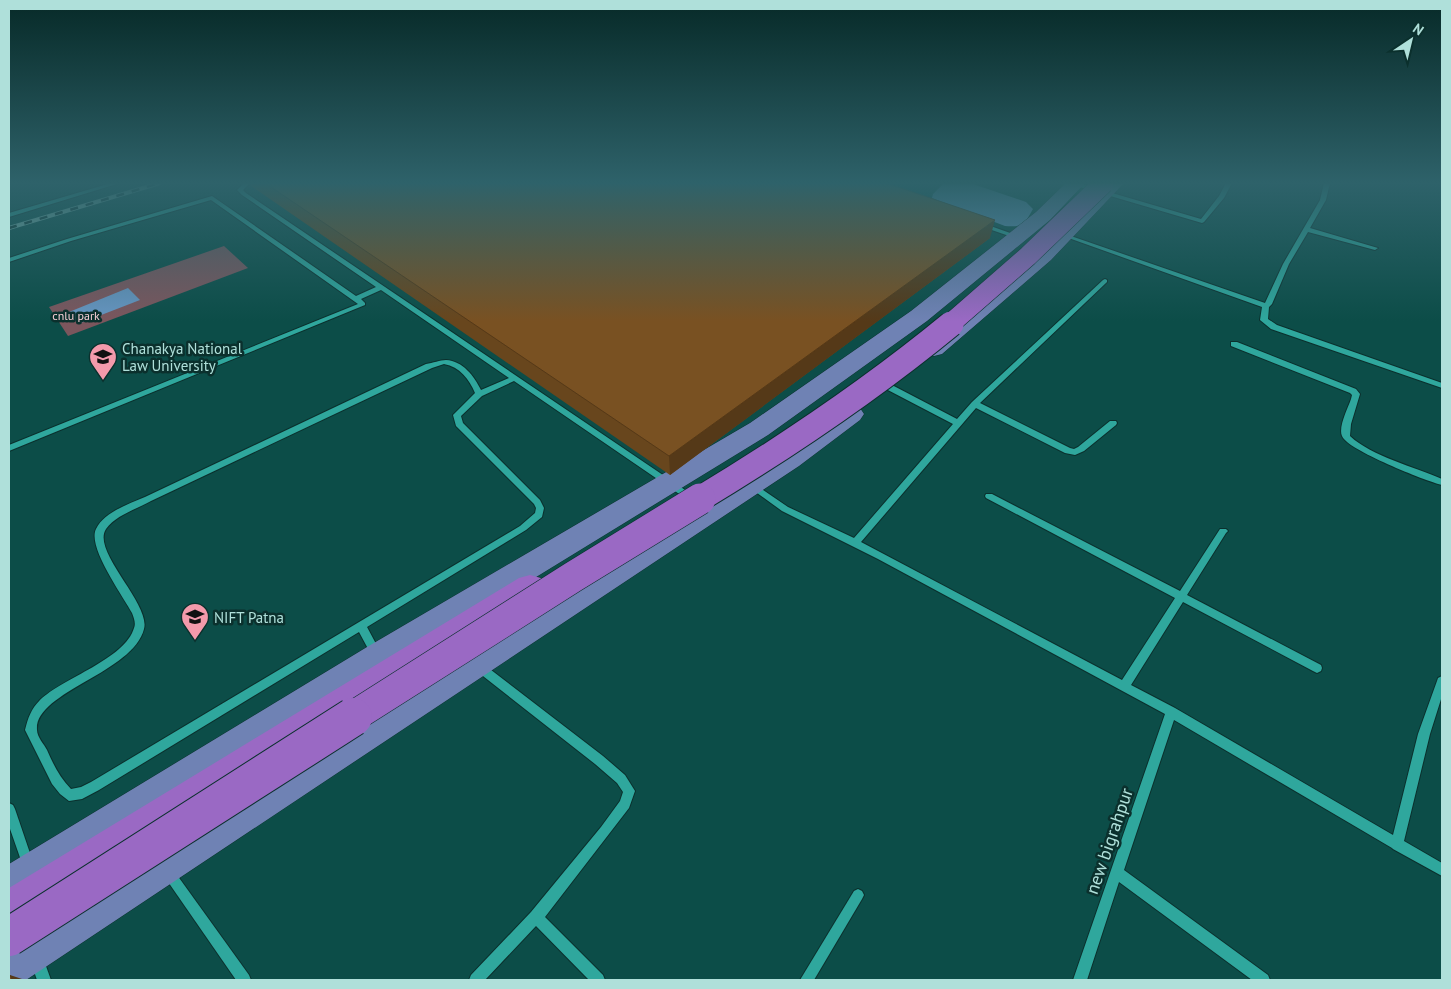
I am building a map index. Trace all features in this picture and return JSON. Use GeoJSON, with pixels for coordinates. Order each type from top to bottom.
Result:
{"type":"FeatureCollection","features":[{"type":"Feature","properties":{"kind":"highway"},"geometry":{"type":"LineString","coordinates":[[9,911],[652,512],[755,435],[804,416],[934,320],[1042,229]]}},
{"type":"Feature","properties":{"kind":"highway"},"geometry":{"type":"LineString","coordinates":[[21,944],[578,574],[776,452],[820,422],[975,304],[1058,229]]}},
{"type":"Feature","properties":{"kind":"main road"},"geometry":{"type":"LineString","coordinates":[[20,879],[378,657],[669,483],[755,435],[919,316],[1030,229]]}},
{"type":"Feature","properties":{"kind":"main road"},"geometry":{"type":"LineString","coordinates":[[9,967],[21,944],[163,865],[790,459],[887,386],[982,310],[1066,236],[1070,229]]}},
{"type":"Feature","properties":{"kind":"street"},"geometry":{"type":"LineString","coordinates":[[9,260],[106,229]]}},
{"type":"Feature","properties":{"kind":"street"},"geometry":{"type":"LineString","coordinates":[[9,448],[363,304],[256,229]]}},
{"type":"Feature","properties":{"kind":"street"},"geometry":{"type":"LineString","coordinates":[[295,229],[709,512]]}},
{"type":"Feature","properties":{"kind":"street"},"geometry":{"type":"LineString","coordinates":[[993,229],[1017,238]]}},
{"type":"Feature","properties":{"kind":"street"},"geometry":{"type":"LineString","coordinates":[[1306,229],[1286,264],[1269,304],[1266,306],[1264,320],[1274,327],[1442,386]]}},
{"type":"Feature","properties":{"kind":"street"},"geometry":{"type":"LineString","coordinates":[[1307,229],[1375,248]]}},
{"type":"Feature","properties":{"kind":"street"},"geometry":{"type":"LineString","coordinates":[[1066,236],[1266,306]]}},
{"type":"Feature","properties":{"kind":"street"},"geometry":{"type":"LineString","coordinates":[[855,543],[975,404],[1105,281]]}},
{"type":"Feature","properties":{"kind":"street"},"geometry":{"type":"LineString","coordinates":[[356,299],[380,288]]}},
{"type":"Feature","properties":{"kind":"street"},"geometry":{"type":"LineString","coordinates":[[1234,344],[1353,390],[1356,394],[1356,399],[1345,430],[1346,437],[1374,453],[1442,482]]}},
{"type":"Feature","properties":{"kind":"street"},"geometry":{"type":"LineString","coordinates":[[479,394],[464,370],[458,365],[444,362],[429,366],[131,508],[107,523],[99,532],[98,542],[140,619],[137,635],[122,653],[48,700],[37,711],[32,720],[31,730],[52,774],[61,788],[69,795],[82,793],[523,528],[539,515],[540,508],[537,502],[459,424],[457,415],[479,394],[515,378]]}},
{"type":"Feature","properties":{"kind":"street"},"geometry":{"type":"LineString","coordinates":[[887,386],[958,423]]}},
{"type":"Feature","properties":{"kind":"street"},"geometry":{"type":"LineString","coordinates":[[975,404],[1068,451],[1075,452],[1113,423]]}},
{"type":"Feature","properties":{"kind":"street"},"geometry":{"type":"LineString","coordinates":[[750,485],[785,509],[855,543],[1171,712],[1396,845],[1442,870]]}},
{"type":"Feature","properties":{"kind":"street"},"geometry":{"type":"LineString","coordinates":[[989,496],[1317,668]]}},
{"type":"Feature","properties":{"kind":"street"},"geometry":{"type":"LineString","coordinates":[[1124,687],[1223,531]]}},
{"type":"Feature","properties":{"kind":"street"},"geometry":{"type":"LineString","coordinates":[[361,626],[378,657]]}},
{"type":"Feature","properties":{"kind":"street"},"geometry":{"type":"LineString","coordinates":[[475,664],[598,760],[621,779],[629,791],[625,804],[536,917],[476,980]]}},
{"type":"Feature","properties":{"kind":"street"},"geometry":{"type":"LineString","coordinates":[[1396,845],[1424,734],[1442,681]]}},
{"type":"Feature","properties":{"kind":"street","name":"new bigrahpur"},"geometry":{"type":"LineString","coordinates":[[1080,980],[1171,712]]}},
{"type":"Feature","properties":{"kind":"street"},"geometry":{"type":"LineString","coordinates":[[9,809],[20,879]]}},
{"type":"Feature","properties":{"kind":"street"},"geometry":{"type":"LineString","coordinates":[[163,865],[244,980]]}},
{"type":"Feature","properties":{"kind":"street"},"geometry":{"type":"LineString","coordinates":[[1117,873],[1263,980]]}},
{"type":"Feature","properties":{"kind":"street"},"geometry":{"type":"LineString","coordinates":[[807,980],[858,895]]}},
{"type":"Feature","properties":{"kind":"street"},"geometry":{"type":"LineString","coordinates":[[536,917],[598,980]]}},
{"type":"Feature","properties":{"kind":"street"},"geometry":{"type":"LineString","coordinates":[[21,944],[44,980]]}},
{"type":"Feature","properties":{"kind":"green space","name":"cnlu park"},"geometry":{"type":"Polygon","coordinates":[[[224,246],[248,268],[68,336],[49,307],[224,246]]]}},
{"type":"Feature","properties":{"kind":"water"},"geometry":{"type":"Polygon","coordinates":[[[128,288],[140,300],[78,324],[69,312],[128,288]]]}},
{"type":"Feature","properties":{"kind":"building"},"geometry":{"type":"Polygon","coordinates":[[[333,229],[982,229],[669,456],[333,229]]]}},
{"type":"Feature","properties":{"kind":"place","name":"Chanakya National Law University"},"geometry":{"type":"Point","coordinates":[103,381]}},
{"type":"Feature","properties":{"kind":"place","name":"NIFT Patna"},"geometry":{"type":"Point","coordinates":[195,641]}}]}
